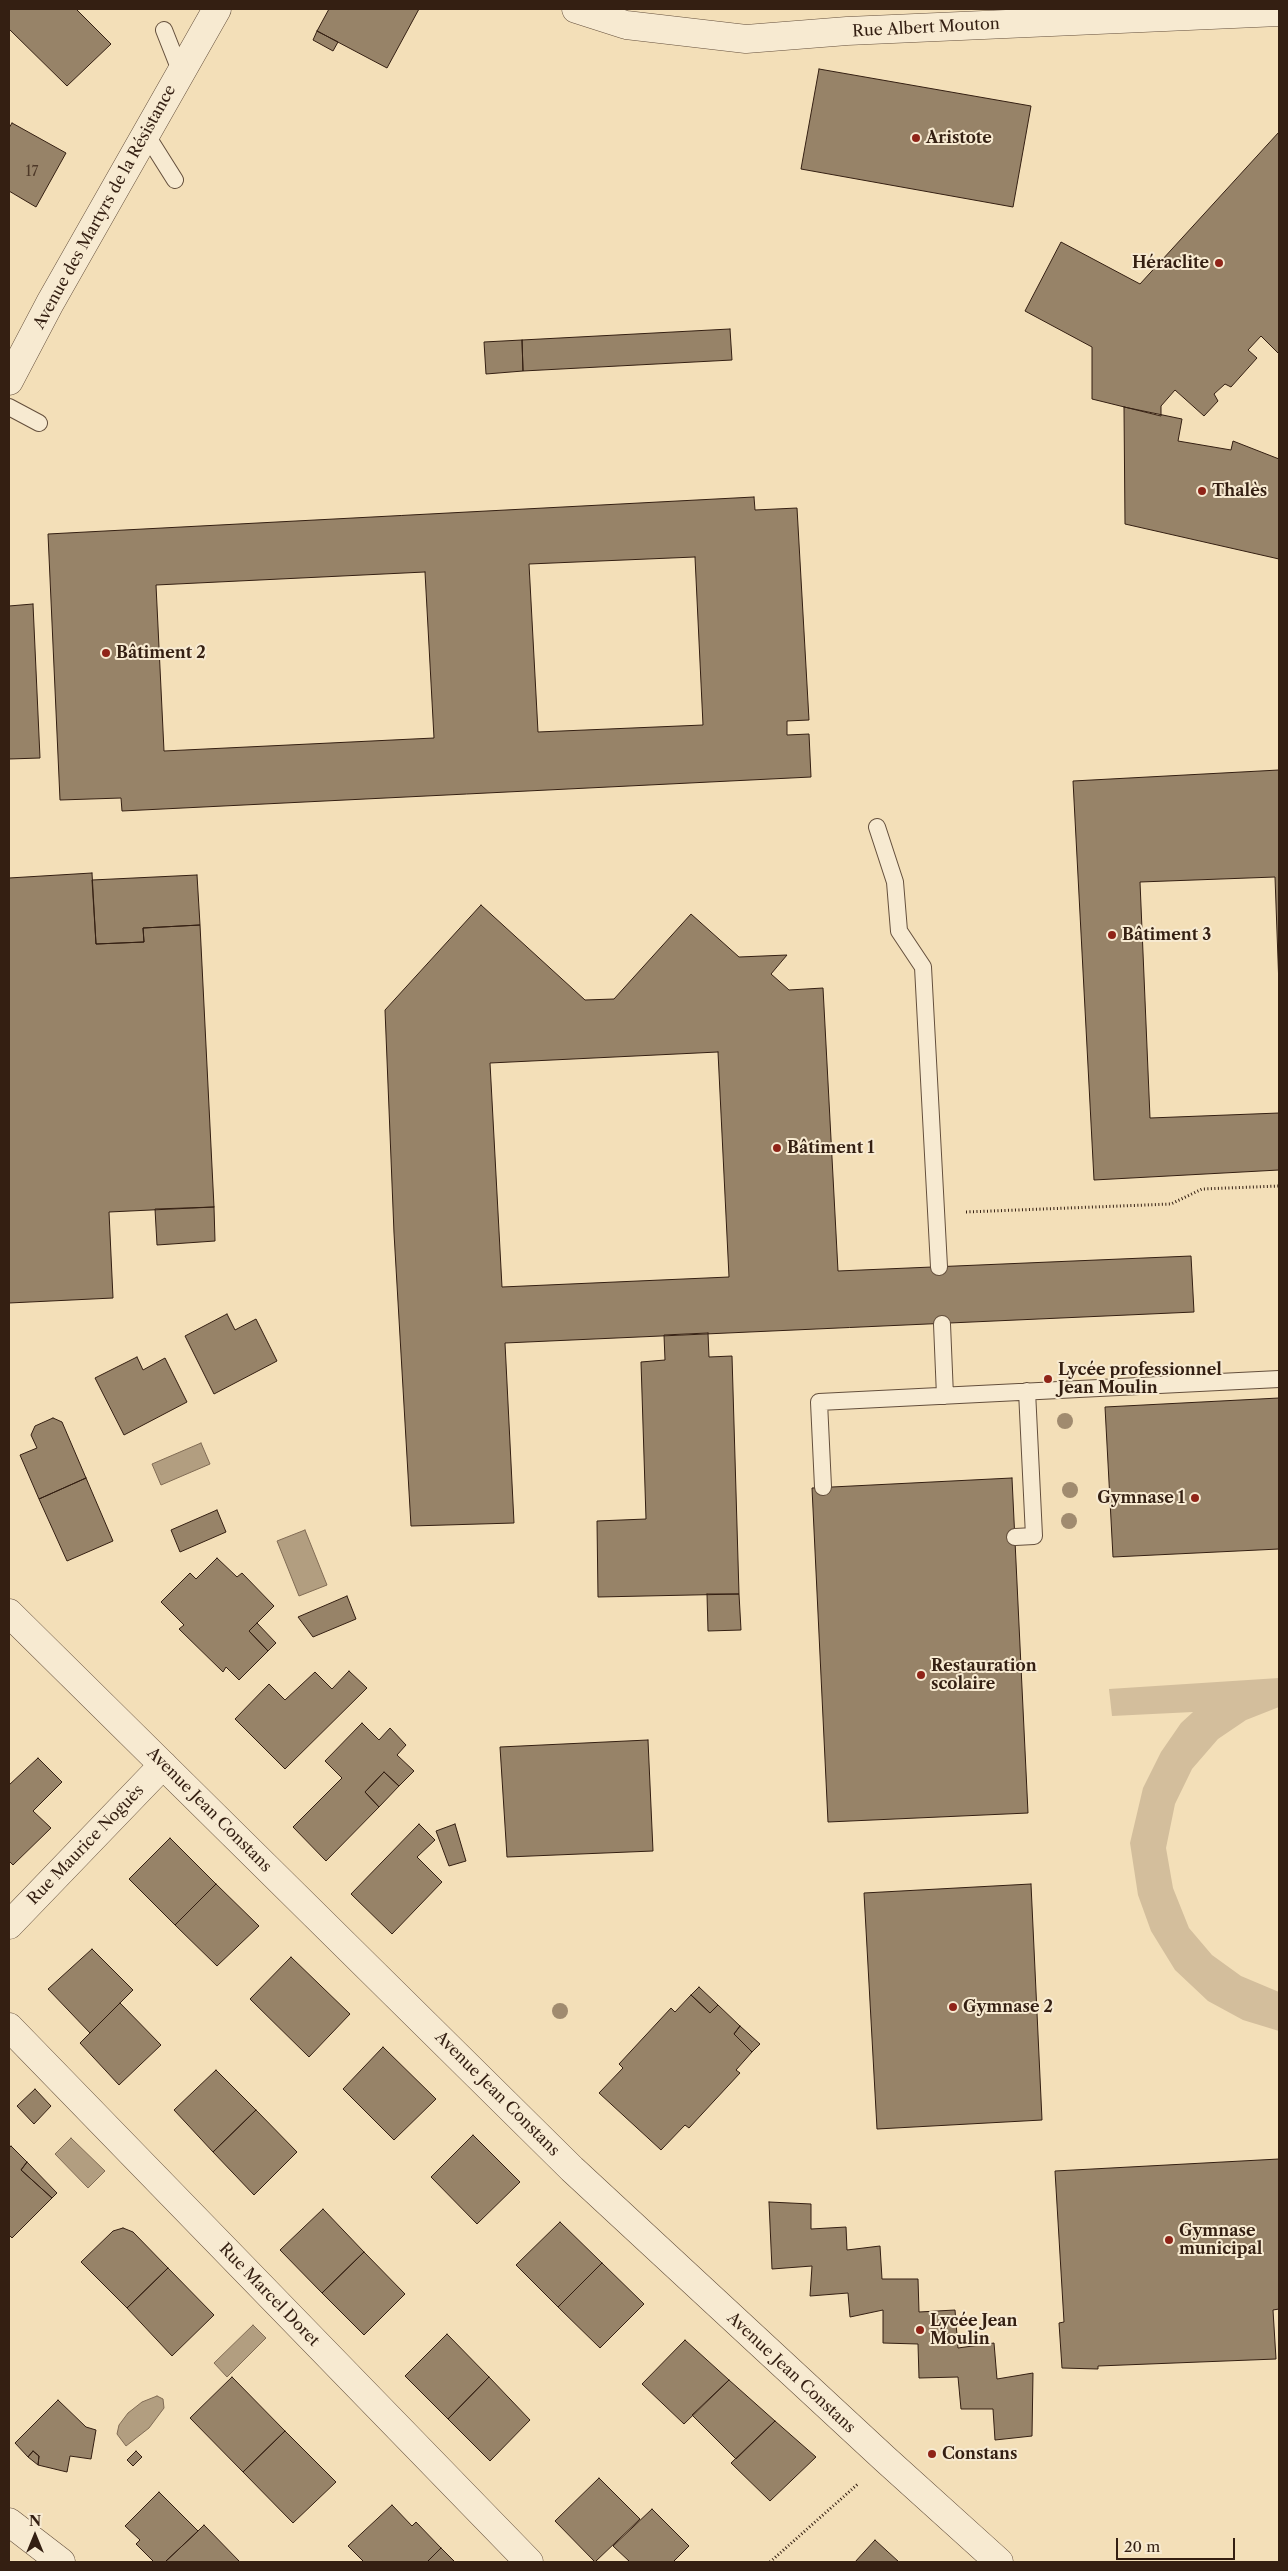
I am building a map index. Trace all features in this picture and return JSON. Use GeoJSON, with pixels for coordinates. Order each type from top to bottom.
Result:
{"type":"FeatureCollection","features":[{"type":"Feature","properties":{"kind":"street","name":"Avenue des Martyrs de la Résistance"},"geometry":{"type":"LineString","coordinates":[[9,381],[50,303],[181,73],[203,21],[217,9]]}},
{"type":"Feature","properties":{"kind":"street","name":"Rue Albert Mouton"},"geometry":{"type":"LineString","coordinates":[[576,9],[626,25],[746,39],[847,31],[1279,12]]}},
{"type":"Feature","properties":{"kind":"street","name":"Avenue Jean Constans"},"geometry":{"type":"LineString","coordinates":[[9,1612],[572,2169],[999,2562]]}},
{"type":"Feature","properties":{"kind":"street","name":"Rue Maurice Noguès"},"geometry":{"type":"LineString","coordinates":[[9,1925],[163,1765]]}},
{"type":"Feature","properties":{"kind":"street","name":"Rue Marcel Doret"},"geometry":{"type":"LineString","coordinates":[[9,2027],[529,2562]]}},
{"type":"Feature","properties":{"kind":"street"},"geometry":{"type":"LineString","coordinates":[[9,2522],[60,2562]]}},
{"type":"Feature","properties":{"kind":"lane"},"geometry":{"type":"LineString","coordinates":[[164,30],[181,73]]}},
{"type":"Feature","properties":{"kind":"lane"},"geometry":{"type":"LineString","coordinates":[[146,134],[175,180]]}},
{"type":"Feature","properties":{"kind":"lane"},"geometry":{"type":"LineString","coordinates":[[9,407],[39,423]]}},
{"type":"Feature","properties":{"kind":"lane"},"geometry":{"type":"LineString","coordinates":[[877,827],[895,882],[899,931],[923,967],[939,1267]]}},
{"type":"Feature","properties":{"kind":"lane"},"geometry":{"type":"LineString","coordinates":[[942,1324],[945,1396]]}},
{"type":"Feature","properties":{"kind":"lane"},"geometry":{"type":"LineString","coordinates":[[823,1487],[819,1402],[1279,1379]]}},
{"type":"Feature","properties":{"kind":"lane"},"geometry":{"type":"LineString","coordinates":[[1015,1537],[1034,1536],[1027,1391]]}},
{"type":"Feature","properties":{"kind":"path"},"geometry":{"type":"LineString","coordinates":[[936,1212],[1171,1204],[1202,1190],[1279,1186]]}},
{"type":"Feature","properties":{"kind":"path"},"geometry":{"type":"LineString","coordinates":[[770,2562],[885,2459]]}},
{"type":"Feature","properties":{"kind":"shaded area"},"geometry":{"type":"Polygon","coordinates":[[[201,1443],[210,1464],[161,1485],[152,1464],[201,1443]]]}},
{"type":"Feature","properties":{"kind":"shaded area"},"geometry":{"type":"Polygon","coordinates":[[[305,1530],[327,1585],[299,1596],[277,1541],[305,1530]]]}},
{"type":"Feature","properties":{"kind":"shaded area"},"geometry":{"type":"Polygon","coordinates":[[[1279,1678],[1279,1707],[1246,1720],[1218,1739],[1192,1769],[1175,1804],[1166,1848],[1173,1888],[1189,1928],[1212,1955],[1241,1976],[1279,1992],[1279,2031],[1243,2020],[1208,2001],[1175,1970],[1151,1931],[1138,1895],[1130,1843],[1143,1788],[1161,1752],[1181,1723],[1193,1712],[1112,1716],[1109,1689],[1279,1678]]]}},
{"type":"Feature","properties":{"kind":"shaded area"},"geometry":{"type":"Polygon","coordinates":[[[71,2138],[105,2171],[88,2188],[55,2154],[71,2138]]]}},
{"type":"Feature","properties":{"kind":"shaded area"},"geometry":{"type":"Polygon","coordinates":[[[253,2325],[266,2338],[227,2377],[214,2363],[253,2325]]]}},
{"type":"Feature","properties":{"kind":"shaded area"},"geometry":{"type":"Polygon","coordinates":[[[157,2396],[163,2399],[164,2408],[149,2428],[126,2446],[117,2434],[119,2425],[128,2413],[142,2402],[157,2396]]]}},
{"type":"Feature","properties":{"kind":"building"},"geometry":{"type":"Polygon","coordinates":[[[9,9],[76,9],[111,44],[67,86],[9,29],[9,9]]]}},
{"type":"Feature","properties":{"kind":"building"},"geometry":{"type":"Polygon","coordinates":[[[329,9],[419,9],[387,68],[317,31],[329,9]]]}},
{"type":"Feature","properties":{"kind":"building"},"geometry":{"type":"Polygon","coordinates":[[[317,31],[338,42],[333,51],[313,40],[317,31]]]}},
{"type":"Feature","properties":{"kind":"building","name":"Aristote"},"geometry":{"type":"Polygon","coordinates":[[[819,69],[1031,106],[1013,207],[801,169],[819,69]]]}},
{"type":"Feature","properties":{"kind":"building"},"geometry":{"type":"Polygon","coordinates":[[[12,123],[66,153],[36,207],[9,191],[9,128],[12,123]]]}},
{"type":"Feature","properties":{"kind":"building","name":"Héraclite"},"geometry":{"type":"Polygon","coordinates":[[[1279,132],[1279,354],[1261,336],[1248,350],[1257,358],[1231,387],[1225,384],[1214,394],[1218,401],[1204,416],[1175,390],[1161,406],[1161,416],[1092,399],[1092,347],[1025,311],[1061,242],[1140,284],[1279,132]]]}},
{"type":"Feature","properties":{"kind":"building"},"geometry":{"type":"Polygon","coordinates":[[[730,329],[732,360],[523,371],[522,340],[730,329]]]}},
{"type":"Feature","properties":{"kind":"building"},"geometry":{"type":"Polygon","coordinates":[[[522,340],[523,371],[486,374],[484,342],[522,340]]]}},
{"type":"Feature","properties":{"kind":"building","name":"Thalès"},"geometry":{"type":"Polygon","coordinates":[[[1124,407],[1182,419],[1178,441],[1231,450],[1233,441],[1279,459],[1279,559],[1125,524],[1124,407]]]}},
{"type":"Feature","properties":{"kind":"building","name":"Bâtiment 2"},"geometry":{"type":"Polygon","coordinates":[[[754,497],[755,510],[797,508],[809,720],[787,721],[787,735],[809,734],[811,777],[122,811],[121,798],[60,800],[48,534],[754,497]],[[695,557],[529,564],[538,732],[703,725],[695,557]],[[425,572],[156,585],[164,751],[434,738],[425,572]]]}},
{"type":"Feature","properties":{"kind":"building"},"geometry":{"type":"Polygon","coordinates":[[[33,604],[40,758],[9,759],[9,606],[33,604]]]}},
{"type":"Feature","properties":{"kind":"building","name":"Bâtiment 3"},"geometry":{"type":"Polygon","coordinates":[[[1279,770],[1279,987],[1275,877],[1140,882],[1150,1118],[1279,1113],[1279,1170],[1094,1180],[1073,781],[1279,770]]]}},
{"type":"Feature","properties":{"kind":"building"},"geometry":{"type":"Polygon","coordinates":[[[92,873],[96,944],[144,942],[143,928],[200,925],[214,1207],[109,1212],[113,1298],[9,1303],[9,878],[92,873]]]}},
{"type":"Feature","properties":{"kind":"building"},"geometry":{"type":"Polygon","coordinates":[[[197,875],[200,925],[143,928],[144,942],[96,944],[92,880],[197,875]]]}},
{"type":"Feature","properties":{"kind":"building","name":"Bâtiment 1"},"geometry":{"type":"Polygon","coordinates":[[[481,905],[585,1000],[614,999],[691,914],[739,957],[787,955],[771,974],[789,990],[823,988],[838,1271],[1191,1256],[1194,1312],[505,1343],[514,1523],[411,1526],[394,1233],[385,1010],[481,905]],[[718,1052],[490,1063],[502,1287],[729,1277],[718,1052]]]}},
{"type":"Feature","properties":{"kind":"building"},"geometry":{"type":"Polygon","coordinates":[[[214,1207],[215,1241],[157,1245],[155,1209],[214,1207]]]}},
{"type":"Feature","properties":{"kind":"building"},"geometry":{"type":"Polygon","coordinates":[[[227,1314],[235,1330],[256,1319],[277,1361],[214,1394],[185,1336],[227,1314]]]}},
{"type":"Feature","properties":{"kind":"building"},"geometry":{"type":"Polygon","coordinates":[[[708,1333],[709,1357],[732,1356],[739,1594],[598,1597],[597,1521],[646,1519],[641,1362],[665,1360],[664,1335],[708,1333]]]}},
{"type":"Feature","properties":{"kind":"building"},"geometry":{"type":"Polygon","coordinates":[[[137,1357],[143,1370],[165,1358],[187,1402],[124,1435],[95,1378],[137,1357]]]}},
{"type":"Feature","properties":{"kind":"building","name":"Gymnase 1"},"geometry":{"type":"Polygon","coordinates":[[[1279,1398],[1279,1549],[1113,1557],[1105,1407],[1279,1398]]]}},
{"type":"Feature","properties":{"kind":"building"},"geometry":{"type":"Polygon","coordinates":[[[53,1418],[62,1422],[86,1478],[39,1499],[20,1455],[37,1448],[31,1435],[35,1426],[53,1418]]]}},
{"type":"Feature","properties":{"kind":"building"},"geometry":{"type":"Polygon","coordinates":[[[86,1478],[113,1541],[67,1561],[39,1499],[86,1478]]]}},
{"type":"Feature","properties":{"kind":"building","name":"Restauration scolaire"},"geometry":{"type":"Polygon","coordinates":[[[1012,1478],[1028,1813],[828,1822],[812,1488],[1012,1478]]]}},
{"type":"Feature","properties":{"kind":"building"},"geometry":{"type":"Polygon","coordinates":[[[217,1510],[226,1532],[180,1552],[171,1530],[217,1510]]]}},
{"type":"Feature","properties":{"kind":"building"},"geometry":{"type":"Polygon","coordinates":[[[217,1558],[237,1577],[242,1573],[274,1606],[249,1631],[268,1651],[239,1680],[226,1667],[223,1672],[179,1629],[184,1625],[161,1602],[190,1573],[196,1579],[217,1558]]]}},
{"type":"Feature","properties":{"kind":"building"},"geometry":{"type":"Polygon","coordinates":[[[707,1594],[739,1594],[741,1630],[708,1631],[707,1594]]]}},
{"type":"Feature","properties":{"kind":"building"},"geometry":{"type":"Polygon","coordinates":[[[347,1596],[356,1619],[313,1637],[298,1617],[347,1596]]]}},
{"type":"Feature","properties":{"kind":"building"},"geometry":{"type":"Polygon","coordinates":[[[257,1623],[276,1643],[268,1651],[249,1631],[257,1623]]]}},
{"type":"Feature","properties":{"kind":"building"},"geometry":{"type":"Polygon","coordinates":[[[349,1671],[367,1688],[285,1769],[235,1719],[269,1684],[285,1700],[315,1672],[332,1689],[349,1671]]]}},
{"type":"Feature","properties":{"kind":"building"},"geometry":{"type":"Polygon","coordinates":[[[362,1723],[379,1740],[390,1728],[406,1745],[397,1755],[414,1771],[399,1786],[384,1772],[365,1792],[379,1807],[326,1861],[293,1827],[342,1778],[325,1761],[362,1723]]]}},
{"type":"Feature","properties":{"kind":"building"},"geometry":{"type":"Polygon","coordinates":[[[648,1740],[653,1851],[507,1857],[500,1747],[648,1740]]]}},
{"type":"Feature","properties":{"kind":"building"},"geometry":{"type":"Polygon","coordinates":[[[38,1758],[62,1782],[33,1811],[51,1828],[13,1865],[9,1861],[9,1785],[38,1758]]]}},
{"type":"Feature","properties":{"kind":"building"},"geometry":{"type":"Polygon","coordinates":[[[384,1772],[399,1786],[379,1807],[365,1792],[384,1772]]]}},
{"type":"Feature","properties":{"kind":"building"},"geometry":{"type":"Polygon","coordinates":[[[419,1824],[435,1840],[417,1857],[442,1882],[392,1934],[351,1894],[419,1824]]]}},
{"type":"Feature","properties":{"kind":"building"},"geometry":{"type":"Polygon","coordinates":[[[455,1824],[466,1861],[449,1866],[436,1831],[455,1824]]]}},
{"type":"Feature","properties":{"kind":"building"},"geometry":{"type":"Polygon","coordinates":[[[170,1838],[216,1884],[175,1925],[129,1879],[170,1838]]]}},
{"type":"Feature","properties":{"kind":"building"},"geometry":{"type":"Polygon","coordinates":[[[216,1884],[259,1926],[217,1966],[175,1925],[216,1884]]]}},
{"type":"Feature","properties":{"kind":"building","name":"Gymnase 2"},"geometry":{"type":"Polygon","coordinates":[[[1031,1884],[1042,2120],[877,2129],[864,1893],[1031,1884]]]}},
{"type":"Feature","properties":{"kind":"building"},"geometry":{"type":"Polygon","coordinates":[[[92,1949],[133,1990],[90,2033],[48,1989],[92,1949]]]}},
{"type":"Feature","properties":{"kind":"building"},"geometry":{"type":"Polygon","coordinates":[[[291,1957],[350,2014],[309,2057],[250,1999],[291,1957]]]}},
{"type":"Feature","properties":{"kind":"building"},"geometry":{"type":"Polygon","coordinates":[[[699,1987],[718,2005],[710,2013],[691,1995],[699,1987]]]}},
{"type":"Feature","properties":{"kind":"building"},"geometry":{"type":"Polygon","coordinates":[[[691,1995],[710,2013],[718,2005],[740,2026],[734,2034],[752,2052],[736,2070],[740,2073],[689,2128],[685,2125],[661,2150],[599,2093],[623,2068],[619,2064],[671,2008],[675,2012],[691,1995]]]}},
{"type":"Feature","properties":{"kind":"building"},"geometry":{"type":"Polygon","coordinates":[[[120,2003],[161,2045],[119,2085],[80,2043],[120,2003]]]}},
{"type":"Feature","properties":{"kind":"building"},"geometry":{"type":"Polygon","coordinates":[[[740,2026],[760,2044],[752,2052],[734,2034],[740,2026]]]}},
{"type":"Feature","properties":{"kind":"building"},"geometry":{"type":"Polygon","coordinates":[[[383,2047],[436,2099],[394,2140],[343,2089],[383,2047]]]}},
{"type":"Feature","properties":{"kind":"building"},"geometry":{"type":"Polygon","coordinates":[[[216,2070],[256,2110],[213,2152],[174,2110],[216,2070]]]}},
{"type":"Feature","properties":{"kind":"building"},"geometry":{"type":"Polygon","coordinates":[[[35,2089],[51,2106],[34,2124],[17,2106],[35,2089]]]}},
{"type":"Feature","properties":{"kind":"building"},"geometry":{"type":"Polygon","coordinates":[[[256,2110],[297,2152],[254,2195],[213,2152],[256,2110]]]}},
{"type":"Feature","properties":{"kind":"building"},"geometry":{"type":"Polygon","coordinates":[[[473,2135],[520,2182],[477,2224],[431,2177],[473,2135]]]}},
{"type":"Feature","properties":{"kind":"building"},"geometry":{"type":"Polygon","coordinates":[[[11,2146],[27,2162],[21,2170],[52,2198],[12,2238],[9,2235],[9,2148],[11,2146]]]}},
{"type":"Feature","properties":{"kind":"building","name":"Gymnase municipal"},"geometry":{"type":"Polygon","coordinates":[[[1279,2159],[1279,2309],[1273,2310],[1276,2359],[1098,2366],[1098,2369],[1062,2368],[1059,2323],[1064,2322],[1055,2171],[1279,2159]]]}},
{"type":"Feature","properties":{"kind":"building"},"geometry":{"type":"Polygon","coordinates":[[[27,2162],[57,2193],[52,2198],[21,2170],[27,2162]]]}},
{"type":"Feature","properties":{"kind":"building","name":"Lycée Jean Moulin"},"geometry":{"type":"Polygon","coordinates":[[[769,2202],[811,2204],[811,2229],[846,2227],[847,2250],[880,2246],[882,2279],[918,2279],[919,2312],[955,2310],[958,2348],[994,2343],[997,2379],[1033,2373],[1032,2436],[995,2440],[993,2409],[961,2409],[958,2377],[919,2378],[918,2344],[883,2343],[883,2310],[850,2317],[848,2293],[810,2296],[812,2266],[772,2269],[769,2202]]]}},
{"type":"Feature","properties":{"kind":"building"},"geometry":{"type":"Polygon","coordinates":[[[323,2209],[364,2252],[322,2293],[280,2250],[323,2209]]]}},
{"type":"Feature","properties":{"kind":"building"},"geometry":{"type":"Polygon","coordinates":[[[560,2222],[602,2263],[558,2307],[516,2265],[560,2222]]]}},
{"type":"Feature","properties":{"kind":"building"},"geometry":{"type":"Polygon","coordinates":[[[123,2228],[133,2232],[168,2268],[127,2308],[81,2262],[113,2231],[123,2228]]]}},
{"type":"Feature","properties":{"kind":"building"},"geometry":{"type":"Polygon","coordinates":[[[364,2252],[405,2294],[364,2335],[322,2293],[364,2252]]]}},
{"type":"Feature","properties":{"kind":"building"},"geometry":{"type":"Polygon","coordinates":[[[602,2263],[644,2304],[600,2348],[558,2307],[602,2263]]]}},
{"type":"Feature","properties":{"kind":"building"},"geometry":{"type":"Polygon","coordinates":[[[168,2268],[214,2315],[172,2356],[127,2308],[168,2268]]]}},
{"type":"Feature","properties":{"kind":"building"},"geometry":{"type":"Polygon","coordinates":[[[447,2334],[489,2377],[448,2419],[405,2376],[447,2334]]]}},
{"type":"Feature","properties":{"kind":"building"},"geometry":{"type":"Polygon","coordinates":[[[685,2340],[729,2380],[684,2424],[642,2384],[685,2340]]]}},
{"type":"Feature","properties":{"kind":"building"},"geometry":{"type":"Polygon","coordinates":[[[232,2377],[285,2431],[243,2472],[190,2418],[232,2377]]]}},
{"type":"Feature","properties":{"kind":"building"},"geometry":{"type":"Polygon","coordinates":[[[489,2377],[530,2420],[490,2461],[448,2419],[489,2377]]]}},
{"type":"Feature","properties":{"kind":"building"},"geometry":{"type":"Polygon","coordinates":[[[729,2380],[775,2421],[736,2459],[692,2415],[729,2380]]]}},
{"type":"Feature","properties":{"kind":"building"},"geometry":{"type":"Polygon","coordinates":[[[58,2400],[86,2427],[96,2430],[91,2459],[70,2456],[67,2472],[38,2465],[39,2456],[33,2451],[28,2457],[15,2443],[58,2400]]]}},
{"type":"Feature","properties":{"kind":"building"},"geometry":{"type":"Polygon","coordinates":[[[775,2421],[816,2457],[770,2501],[731,2463],[775,2421]]]}},
{"type":"Feature","properties":{"kind":"building"},"geometry":{"type":"Polygon","coordinates":[[[285,2431],[336,2482],[293,2523],[243,2472],[285,2431]]]}},
{"type":"Feature","properties":{"kind":"building"},"geometry":{"type":"Polygon","coordinates":[[[33,2451],[39,2456],[38,2465],[28,2457],[33,2451]]]}},
{"type":"Feature","properties":{"kind":"building"},"geometry":{"type":"Polygon","coordinates":[[[136,2451],[142,2457],[133,2466],[127,2460],[136,2451]]]}},
{"type":"Feature","properties":{"kind":"building"},"geometry":{"type":"Polygon","coordinates":[[[599,2478],[640,2519],[595,2562],[555,2521],[599,2478]]]}},
{"type":"Feature","properties":{"kind":"building"},"geometry":{"type":"Polygon","coordinates":[[[159,2492],[198,2531],[165,2562],[154,2562],[136,2544],[140,2540],[125,2526],[159,2492]]]}},
{"type":"Feature","properties":{"kind":"building"},"geometry":{"type":"Polygon","coordinates":[[[392,2505],[412,2526],[416,2522],[441,2548],[427,2562],[364,2562],[348,2546],[392,2505]]]}},
{"type":"Feature","properties":{"kind":"building"},"geometry":{"type":"Polygon","coordinates":[[[652,2509],[689,2546],[673,2562],[630,2562],[613,2546],[652,2509]]]}},
{"type":"Feature","properties":{"kind":"building"},"geometry":{"type":"Polygon","coordinates":[[[204,2525],[240,2562],[165,2562],[198,2531],[204,2525]]]}},
{"type":"Feature","properties":{"kind":"building"},"geometry":{"type":"Polygon","coordinates":[[[875,2540],[899,2562],[855,2562],[875,2540]]]}},
{"type":"Feature","properties":{"kind":"building"},"geometry":{"type":"Polygon","coordinates":[[[441,2548],[455,2562],[427,2562],[441,2548]]]}},
{"type":"Feature","properties":{"kind":"place","name":"Aristote"},"geometry":{"type":"Point","coordinates":[916,138]}},
{"type":"Feature","properties":{"kind":"place","name":"Héraclite"},"geometry":{"type":"Point","coordinates":[1219,263]}},
{"type":"Feature","properties":{"kind":"place","name":"Thalès"},"geometry":{"type":"Point","coordinates":[1202,491]}},
{"type":"Feature","properties":{"kind":"place","name":"Bâtiment 2"},"geometry":{"type":"Point","coordinates":[106,653]}},
{"type":"Feature","properties":{"kind":"place","name":"Bâtiment 3"},"geometry":{"type":"Point","coordinates":[1112,935]}},
{"type":"Feature","properties":{"kind":"place","name":"Bâtiment 1"},"geometry":{"type":"Point","coordinates":[777,1148]}},
{"type":"Feature","properties":{"kind":"place","name":"Lycée professionnel Jean Moulin"},"geometry":{"type":"Point","coordinates":[1048,1379]}},
{"type":"Feature","properties":{"kind":"place","name":"Gymnase 1"},"geometry":{"type":"Point","coordinates":[1195,1498]}},
{"type":"Feature","properties":{"kind":"place","name":"Restauration scolaire"},"geometry":{"type":"Point","coordinates":[921,1675]}},
{"type":"Feature","properties":{"kind":"place","name":"Gymnase 2"},"geometry":{"type":"Point","coordinates":[953,2007]}},
{"type":"Feature","properties":{"kind":"place","name":"Gymnase municipal"},"geometry":{"type":"Point","coordinates":[1169,2240]}},
{"type":"Feature","properties":{"kind":"place","name":"Lycée Jean Moulin"},"geometry":{"type":"Point","coordinates":[920,2330]}},
{"type":"Feature","properties":{"kind":"place","name":"Constans"},"geometry":{"type":"Point","coordinates":[932,2454]}}]}
